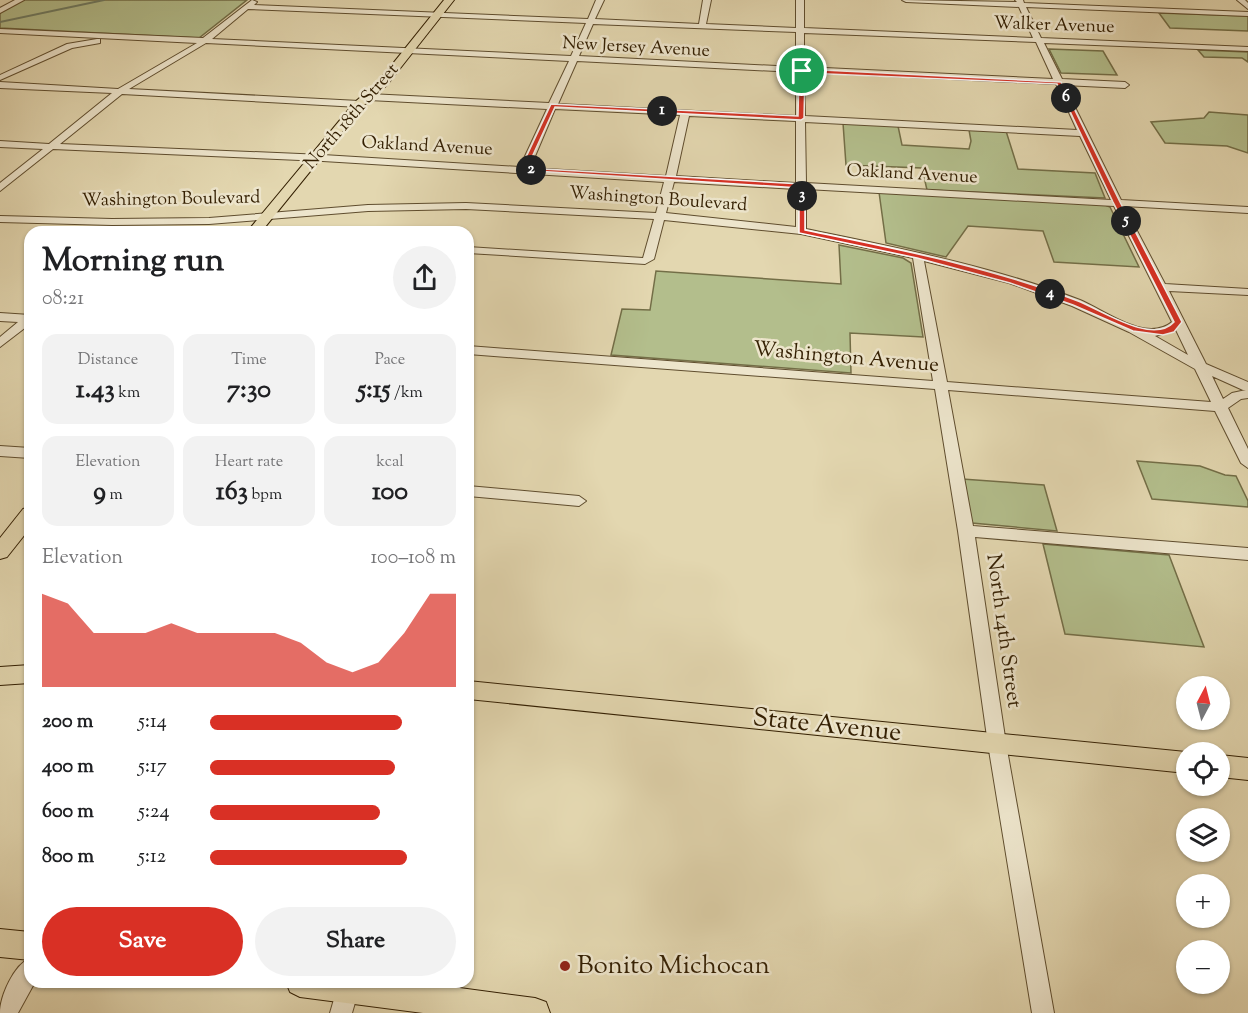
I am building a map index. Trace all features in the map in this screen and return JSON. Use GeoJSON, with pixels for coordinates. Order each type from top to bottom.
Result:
{"type":"FeatureCollection","features":[{"type":"Feature","properties":{"kind":"main road","name":"North 18th Street"},"geometry":{"type":"LineString","coordinates":[[259,226],[364,100],[384,83],[449,0]]}},
{"type":"Feature","properties":{"kind":"main road"},"geometry":{"type":"LineString","coordinates":[[0,552],[24,522]]}},
{"type":"Feature","properties":{"kind":"main road"},"geometry":{"type":"LineString","coordinates":[[0,676],[24,674]]}},
{"type":"Feature","properties":{"kind":"main road","name":"State Avenue"},"geometry":{"type":"LineString","coordinates":[[474,691],[1176,762]]}},
{"type":"Feature","properties":{"kind":"main road"},"geometry":{"type":"LineString","coordinates":[[1230,767],[1248,769]]}},
{"type":"Feature","properties":{"kind":"main road"},"geometry":{"type":"LineString","coordinates":[[0,943],[24,945]]}},
{"type":"Feature","properties":{"kind":"main road"},"geometry":{"type":"LineString","coordinates":[[314,988],[344,1001],[535,1013]]}},
{"type":"Feature","properties":{"kind":"street"},"geometry":{"type":"LineString","coordinates":[[0,1],[11,0]]}},
{"type":"Feature","properties":{"kind":"street"},"geometry":{"type":"LineString","coordinates":[[0,11],[20,0]]}},
{"type":"Feature","properties":{"kind":"street"},"geometry":{"type":"LineString","coordinates":[[0,188],[120,91],[204,42],[255,0]]}},
{"type":"Feature","properties":{"kind":"street"},"geometry":{"type":"LineString","coordinates":[[524,170],[600,0]]}},
{"type":"Feature","properties":{"kind":"street"},"geometry":{"type":"LineString","coordinates":[[702,26],[707,0]]}},
{"type":"Feature","properties":{"kind":"street"},"geometry":{"type":"LineString","coordinates":[[800,0],[801,231]]}},
{"type":"Feature","properties":{"kind":"street"},"geometry":{"type":"LineString","coordinates":[[906,0],[1021,2],[1248,14]]}},
{"type":"Feature","properties":{"kind":"street"},"geometry":{"type":"LineString","coordinates":[[1241,0],[1248,7]]}},
{"type":"Feature","properties":{"kind":"street"},"geometry":{"type":"LineString","coordinates":[[1021,2],[1083,133],[1248,463]]}},
{"type":"Feature","properties":{"kind":"street","name":"Walker Avenue"},"geometry":{"type":"LineString","coordinates":[[247,7],[1248,50]]}},
{"type":"Feature","properties":{"kind":"street","name":"New Jersey Avenue"},"geometry":{"type":"LineString","coordinates":[[0,31],[1125,85]]}},
{"type":"Feature","properties":{"kind":"street","name":"New Jersey Avenue"},"geometry":{"type":"LineString","coordinates":[[0,36],[56,38],[70,46],[107,40],[145,38]]}},
{"type":"Feature","properties":{"kind":"street"},"geometry":{"type":"LineString","coordinates":[[0,78],[70,46]]}},
{"type":"Feature","properties":{"kind":"street"},"geometry":{"type":"LineString","coordinates":[[0,85],[553,106],[1083,133]]}},
{"type":"Feature","properties":{"kind":"street"},"geometry":{"type":"LineString","coordinates":[[474,250],[645,261],[648,259],[670,179],[685,113]]}},
{"type":"Feature","properties":{"kind":"street","name":"Oakland Avenue"},"geometry":{"type":"LineString","coordinates":[[0,144],[1248,210]]}},
{"type":"Feature","properties":{"kind":"street","name":"Oakland Avenue"},"geometry":{"type":"LineString","coordinates":[[0,144],[20,151],[26,162],[11,180]]}},
{"type":"Feature","properties":{"kind":"street","name":"Washington Boulevard"},"geometry":{"type":"LineString","coordinates":[[0,219],[157,222],[368,208],[466,206],[660,216],[801,231],[918,256],[1013,281],[1076,303],[1133,329],[1201,367],[1248,387]]}},
{"type":"Feature","properties":{"kind":"street","name":"North 14th Street"},"geometry":{"type":"LineString","coordinates":[[918,256],[966,531],[997,744],[1043,1013]]}},
{"type":"Feature","properties":{"kind":"street"},"geometry":{"type":"LineString","coordinates":[[1161,286],[1248,292]]}},
{"type":"Feature","properties":{"kind":"street"},"geometry":{"type":"LineString","coordinates":[[0,317],[24,319]]}},
{"type":"Feature","properties":{"kind":"street"},"geometry":{"type":"LineString","coordinates":[[0,322],[24,320]]}},
{"type":"Feature","properties":{"kind":"street"},"geometry":{"type":"LineString","coordinates":[[1133,329],[1163,333],[1171,330],[1179,322]]}},
{"type":"Feature","properties":{"kind":"street"},"geometry":{"type":"LineString","coordinates":[[0,343],[24,323]]}},
{"type":"Feature","properties":{"kind":"street","name":"Washington Avenue"},"geometry":{"type":"LineString","coordinates":[[474,350],[1220,407]]}},
{"type":"Feature","properties":{"kind":"street"},"geometry":{"type":"LineString","coordinates":[[1220,407],[1237,396],[1248,394]]}},
{"type":"Feature","properties":{"kind":"street"},"geometry":{"type":"LineString","coordinates":[[0,452],[24,453]]}},
{"type":"Feature","properties":{"kind":"street"},"geometry":{"type":"LineString","coordinates":[[474,492],[579,501]]}},
{"type":"Feature","properties":{"kind":"street"},"geometry":{"type":"LineString","coordinates":[[966,531],[1248,554]]}},
{"type":"Feature","properties":{"kind":"street"},"geometry":{"type":"LineString","coordinates":[[6,1013],[24,980]]}},
{"type":"Feature","properties":{"kind":"green space"},"geometry":{"type":"Polygon","coordinates":[[[22,0],[247,0],[199,38],[0,28],[0,12],[22,0]]]}},
{"type":"Feature","properties":{"kind":"green space"},"geometry":{"type":"Polygon","coordinates":[[[1159,13],[1248,16],[1248,31],[1170,28],[1159,13]]]}},
{"type":"Feature","properties":{"kind":"green space"},"geometry":{"type":"Polygon","coordinates":[[[1049,49],[1103,51],[1117,75],[1061,73],[1049,49]]]}},
{"type":"Feature","properties":{"kind":"green space"},"geometry":{"type":"Polygon","coordinates":[[[1198,50],[1248,52],[1248,62],[1242,58],[1204,57],[1198,50]]]}},
{"type":"Feature","properties":{"kind":"green space"},"geometry":{"type":"Polygon","coordinates":[[[1209,112],[1248,115],[1248,153],[1227,146],[1165,143],[1151,122],[1204,118],[1209,112]]]}},
{"type":"Feature","properties":{"kind":"green space"},"geometry":{"type":"Polygon","coordinates":[[[843,123],[898,126],[902,145],[969,149],[971,141],[969,130],[1006,131],[1018,169],[1095,173],[1105,198],[927,190],[922,168],[846,165],[843,123]]]}},
{"type":"Feature","properties":{"kind":"green space"},"geometry":{"type":"Polygon","coordinates":[[[879,192],[1105,205],[1110,207],[1139,267],[1054,262],[1043,231],[968,226],[946,257],[886,243],[879,192]]]}},
{"type":"Feature","properties":{"kind":"green space"},"geometry":{"type":"Polygon","coordinates":[[[839,245],[903,258],[911,263],[923,337],[850,333],[851,373],[611,355],[622,309],[650,310],[656,271],[841,284],[839,245]]]}},
{"type":"Feature","properties":{"kind":"green space"},"geometry":{"type":"Polygon","coordinates":[[[1137,461],[1200,466],[1225,475],[1236,476],[1248,501],[1248,507],[1152,499],[1137,461]]]}},
{"type":"Feature","properties":{"kind":"green space"},"geometry":{"type":"Polygon","coordinates":[[[962,479],[1044,485],[1057,531],[972,523],[962,479]]]}},
{"type":"Feature","properties":{"kind":"green space"},"geometry":{"type":"Polygon","coordinates":[[[1043,544],[1169,555],[1204,647],[1065,634],[1043,544]]]}},
{"type":"Feature","properties":{"kind":"waterway"},"geometry":{"type":"LineString","coordinates":[[0,22],[104,0]]}},
{"type":"Feature","properties":{"kind":"place","name":"Bonito Michocan"},"geometry":{"type":"Point","coordinates":[565,966]}},
{"type":"Feature","properties":{"kind":"route"},"geometry":{"type":"LineString","coordinates":[[802,71],[1059,83],[1179,322],[1171,330],[1163,333],[1133,329],[1076,303],[1013,281],[918,256],[801,231],[802,186],[524,170],[553,106],[801,118],[802,71]]}}]}
